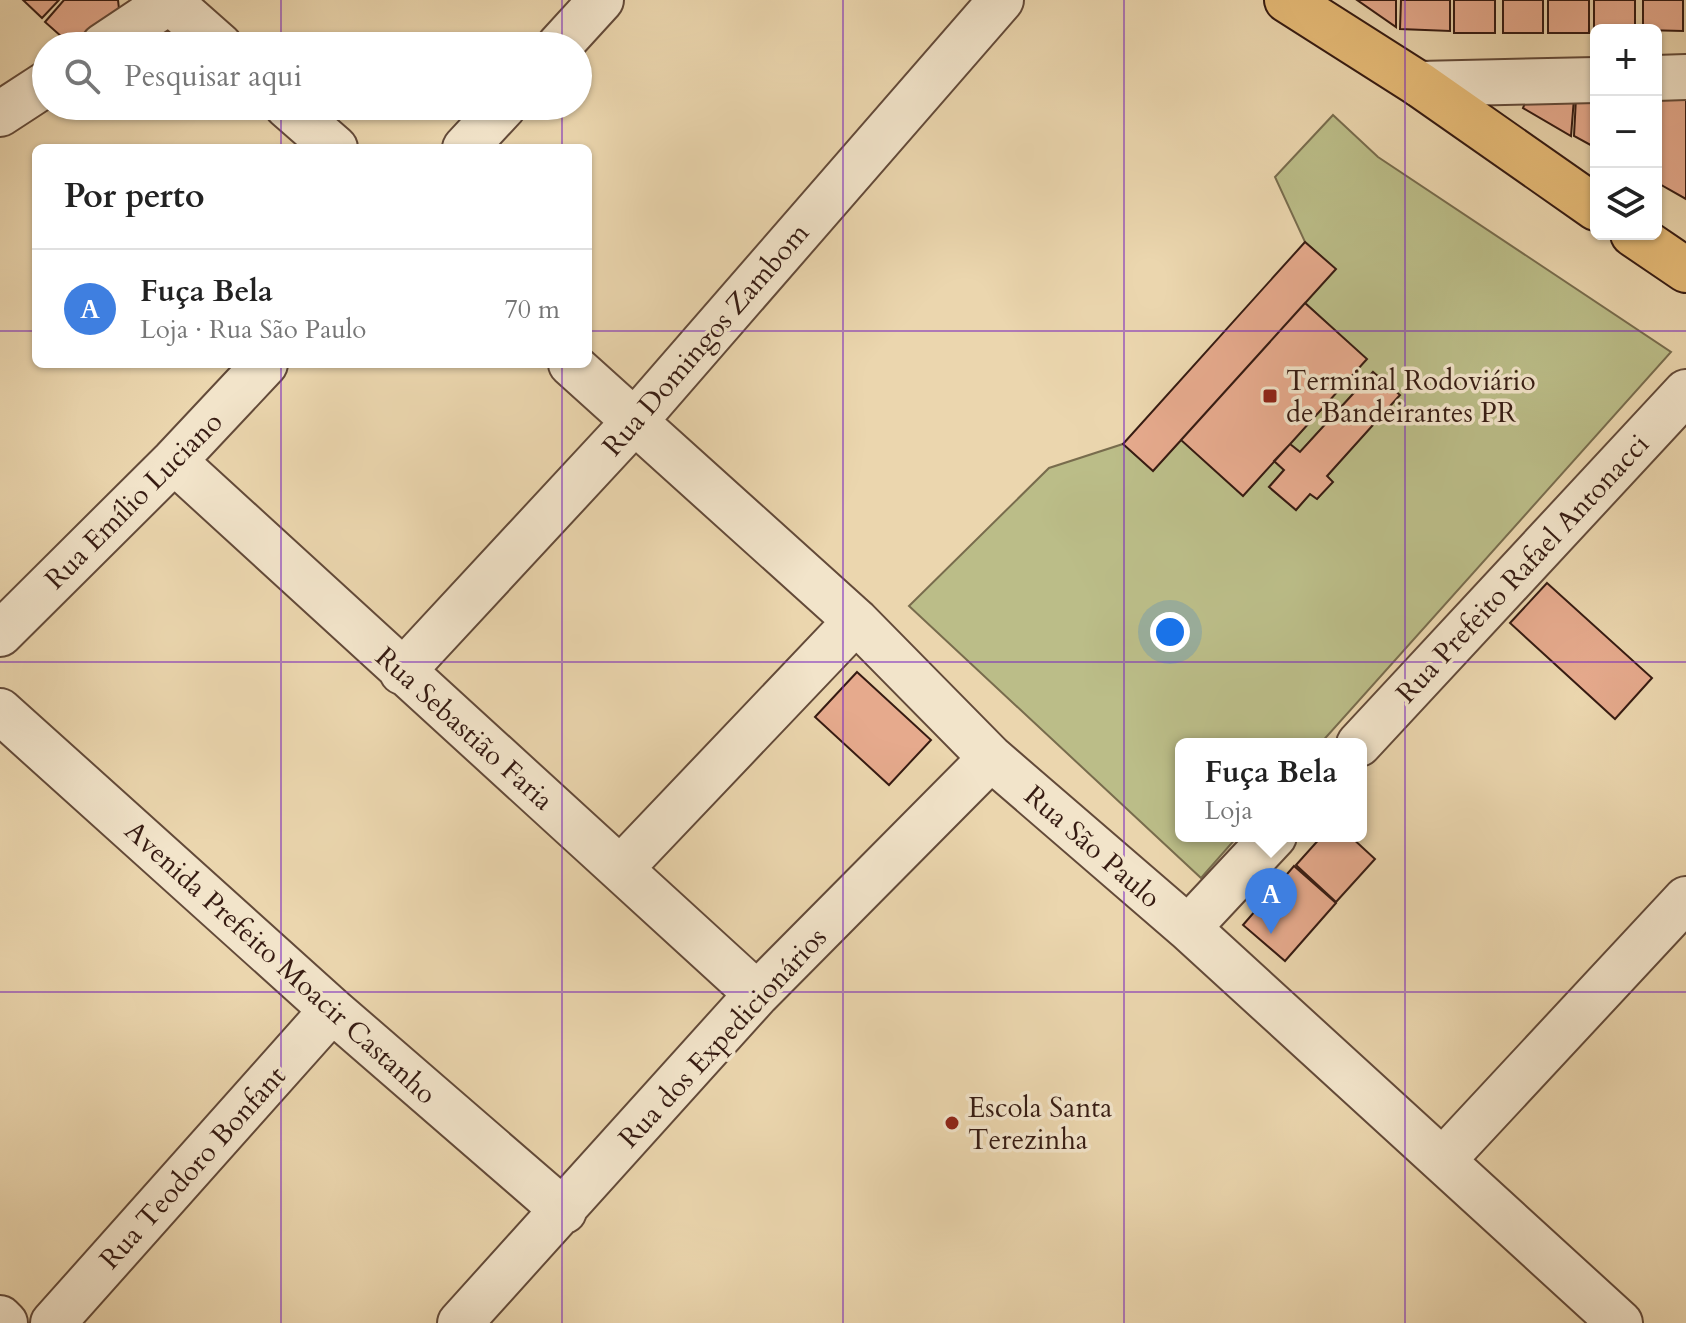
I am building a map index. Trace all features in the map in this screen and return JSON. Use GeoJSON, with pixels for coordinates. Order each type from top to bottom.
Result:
{"type":"FeatureCollection","features":[{"type":"Feature","properties":{"kind":"main road"},"geometry":{"type":"LineString","coordinates":[[1287,0],[1419,84],[1590,204]]}},
{"type":"Feature","properties":{"kind":"main road"},"geometry":{"type":"LineString","coordinates":[[1642,240],[1686,270]]}},
{"type":"Feature","properties":{"kind":"street"},"geometry":{"type":"LineString","coordinates":[[123,32],[170,0],[205,32]]}},
{"type":"Feature","properties":{"kind":"street"},"geometry":{"type":"LineString","coordinates":[[572,32],[601,0]]}},
{"type":"Feature","properties":{"kind":"street","name":"Rua Domingos Zambom"},"geometry":{"type":"LineString","coordinates":[[402,672],[634,422],[1001,0]]}},
{"type":"Feature","properties":{"kind":"street"},"geometry":{"type":"LineString","coordinates":[[1662,78],[1686,77]]}},
{"type":"Feature","properties":{"kind":"street"},"geometry":{"type":"LineString","coordinates":[[1419,84],[1590,80]]}},
{"type":"Feature","properties":{"kind":"street"},"geometry":{"type":"LineString","coordinates":[[0,114],[32,93]]}},
{"type":"Feature","properties":{"kind":"street"},"geometry":{"type":"LineString","coordinates":[[303,120],[330,144]]}},
{"type":"Feature","properties":{"kind":"street"},"geometry":{"type":"LineString","coordinates":[[469,144],[491,120]]}},
{"type":"Feature","properties":{"kind":"street","name":"Rua Emílio Luciano"},"geometry":{"type":"LineString","coordinates":[[0,634],[174,461],[261,368]]}},
{"type":"Feature","properties":{"kind":"street","name":"Rua São Paulo"},"geometry":{"type":"LineString","coordinates":[[575,368],[856,621],[991,758],[1188,928],[1620,1323]]}},
{"type":"Feature","properties":{"kind":"street","name":"Rua Prefeito Rafael Antonacci"},"geometry":{"type":"LineString","coordinates":[[1365,738],[1686,392]]}},
{"type":"Feature","properties":{"kind":"street","name":"Rua Sebastião Faria"},"geometry":{"type":"LineString","coordinates":[[174,461],[757,994]]}},
{"type":"Feature","properties":{"kind":"street"},"geometry":{"type":"LineString","coordinates":[[621,868],[856,621]]}},
{"type":"Feature","properties":{"kind":"street","name":"Avenida Prefeito Moacir Castanho"},"geometry":{"type":"LineString","coordinates":[[0,711],[332,1010],[564,1211]]}},
{"type":"Feature","properties":{"kind":"street","name":"Rua dos Expedicionários"},"geometry":{"type":"LineString","coordinates":[[460,1323],[757,994],[991,758]]}},
{"type":"Feature","properties":{"kind":"street"},"geometry":{"type":"LineString","coordinates":[[1188,928],[1268,842]]}},
{"type":"Feature","properties":{"kind":"street"},"geometry":{"type":"LineString","coordinates":[[1443,1160],[1686,899]]}},
{"type":"Feature","properties":{"kind":"street","name":"Rua Teodoro Bonfant"},"geometry":{"type":"LineString","coordinates":[[53,1323],[332,1010]]}},
{"type":"Feature","properties":{"kind":"street"},"geometry":{"type":"LineString","coordinates":[[0,1318],[5,1323]]}},
{"type":"Feature","properties":{"kind":"green space"},"geometry":{"type":"Polygon","coordinates":[[[1333,115],[1378,157],[1671,352],[1325,738],[1175,738],[1175,842],[1233,842],[1201,878],[909,606],[1049,468],[1123,444],[1153,470],[1181,440],[1274,461],[1284,470],[1269,487],[1296,510],[1310,494],[1317,499],[1332,482],[1327,476],[1399,395],[1373,372],[1300,452],[1290,444],[1366,359],[1305,303],[1335,269],[1305,242],[1275,177],[1333,115]]]}},
{"type":"Feature","properties":{"kind":"building"},"geometry":{"type":"Polygon","coordinates":[[[23,0],[59,0],[42,18],[23,0]]]}},
{"type":"Feature","properties":{"kind":"building"},"geometry":{"type":"Polygon","coordinates":[[[64,0],[118,0],[119,9],[112,22],[94,32],[56,32],[45,22],[64,0]]]}},
{"type":"Feature","properties":{"kind":"building"},"geometry":{"type":"Polygon","coordinates":[[[1357,0],[1396,0],[1396,27],[1357,0]]]}},
{"type":"Feature","properties":{"kind":"building"},"geometry":{"type":"Polygon","coordinates":[[[1401,0],[1450,0],[1450,31],[1400,29],[1401,0]]]}},
{"type":"Feature","properties":{"kind":"building"},"geometry":{"type":"Polygon","coordinates":[[[1454,0],[1495,0],[1495,33],[1454,33],[1454,0]]]}},
{"type":"Feature","properties":{"kind":"building"},"geometry":{"type":"Polygon","coordinates":[[[1503,0],[1543,0],[1543,33],[1503,33],[1503,0]]]}},
{"type":"Feature","properties":{"kind":"building"},"geometry":{"type":"Polygon","coordinates":[[[1548,0],[1589,0],[1589,33],[1548,33],[1548,0]]]}},
{"type":"Feature","properties":{"kind":"building"},"geometry":{"type":"Polygon","coordinates":[[[1594,0],[1635,0],[1635,24],[1594,24],[1594,0]]]}},
{"type":"Feature","properties":{"kind":"building"},"geometry":{"type":"Polygon","coordinates":[[[1643,0],[1683,0],[1683,31],[1662,30],[1662,24],[1643,24],[1643,0]]]}},
{"type":"Feature","properties":{"kind":"building"},"geometry":{"type":"Polygon","coordinates":[[[1686,97],[1686,199],[1662,185],[1662,98],[1686,97]]]}},
{"type":"Feature","properties":{"kind":"building"},"geometry":{"type":"Polygon","coordinates":[[[1527,98],[1574,98],[1571,136],[1523,108],[1527,98]]]}},
{"type":"Feature","properties":{"kind":"building"},"geometry":{"type":"Polygon","coordinates":[[[1576,98],[1590,98],[1590,145],[1574,136],[1576,98]]]}},
{"type":"Feature","properties":{"kind":"building"},"geometry":{"type":"Polygon","coordinates":[[[1305,242],[1336,269],[1153,471],[1123,444],[1305,242]]]}},
{"type":"Feature","properties":{"kind":"building"},"geometry":{"type":"Polygon","coordinates":[[[1305,303],[1367,359],[1243,496],[1181,440],[1305,303]]]}},
{"type":"Feature","properties":{"kind":"building"},"geometry":{"type":"Polygon","coordinates":[[[1373,372],[1400,395],[1327,476],[1333,482],[1317,499],[1310,494],[1296,510],[1269,487],[1284,470],[1274,461],[1290,444],[1300,452],[1373,372]]]}},
{"type":"Feature","properties":{"kind":"building"},"geometry":{"type":"Polygon","coordinates":[[[1547,583],[1652,678],[1615,719],[1510,623],[1547,583]]]}},
{"type":"Feature","properties":{"kind":"building"},"geometry":{"type":"Polygon","coordinates":[[[857,672],[931,740],[889,785],[815,717],[857,672]]]}},
{"type":"Feature","properties":{"kind":"building"},"geometry":{"type":"Polygon","coordinates":[[[1317,842],[1357,842],[1375,859],[1336,902],[1296,865],[1317,842]]]}},
{"type":"Feature","properties":{"kind":"building"},"geometry":{"type":"Polygon","coordinates":[[[1294,866],[1336,903],[1285,961],[1243,925],[1294,866]]]}},
{"type":"Feature","properties":{"kind":"place","name":"Terminal Rodoviário de Bandeirantes PR"},"geometry":{"type":"Point","coordinates":[1270,396]}},
{"type":"Feature","properties":{"kind":"place","name":"Fuça Bela"},"geometry":{"type":"Point","coordinates":[1271,934]}},
{"type":"Feature","properties":{"kind":"place","name":"Escola Santa Terezinha"},"geometry":{"type":"Point","coordinates":[952,1123]}}]}
